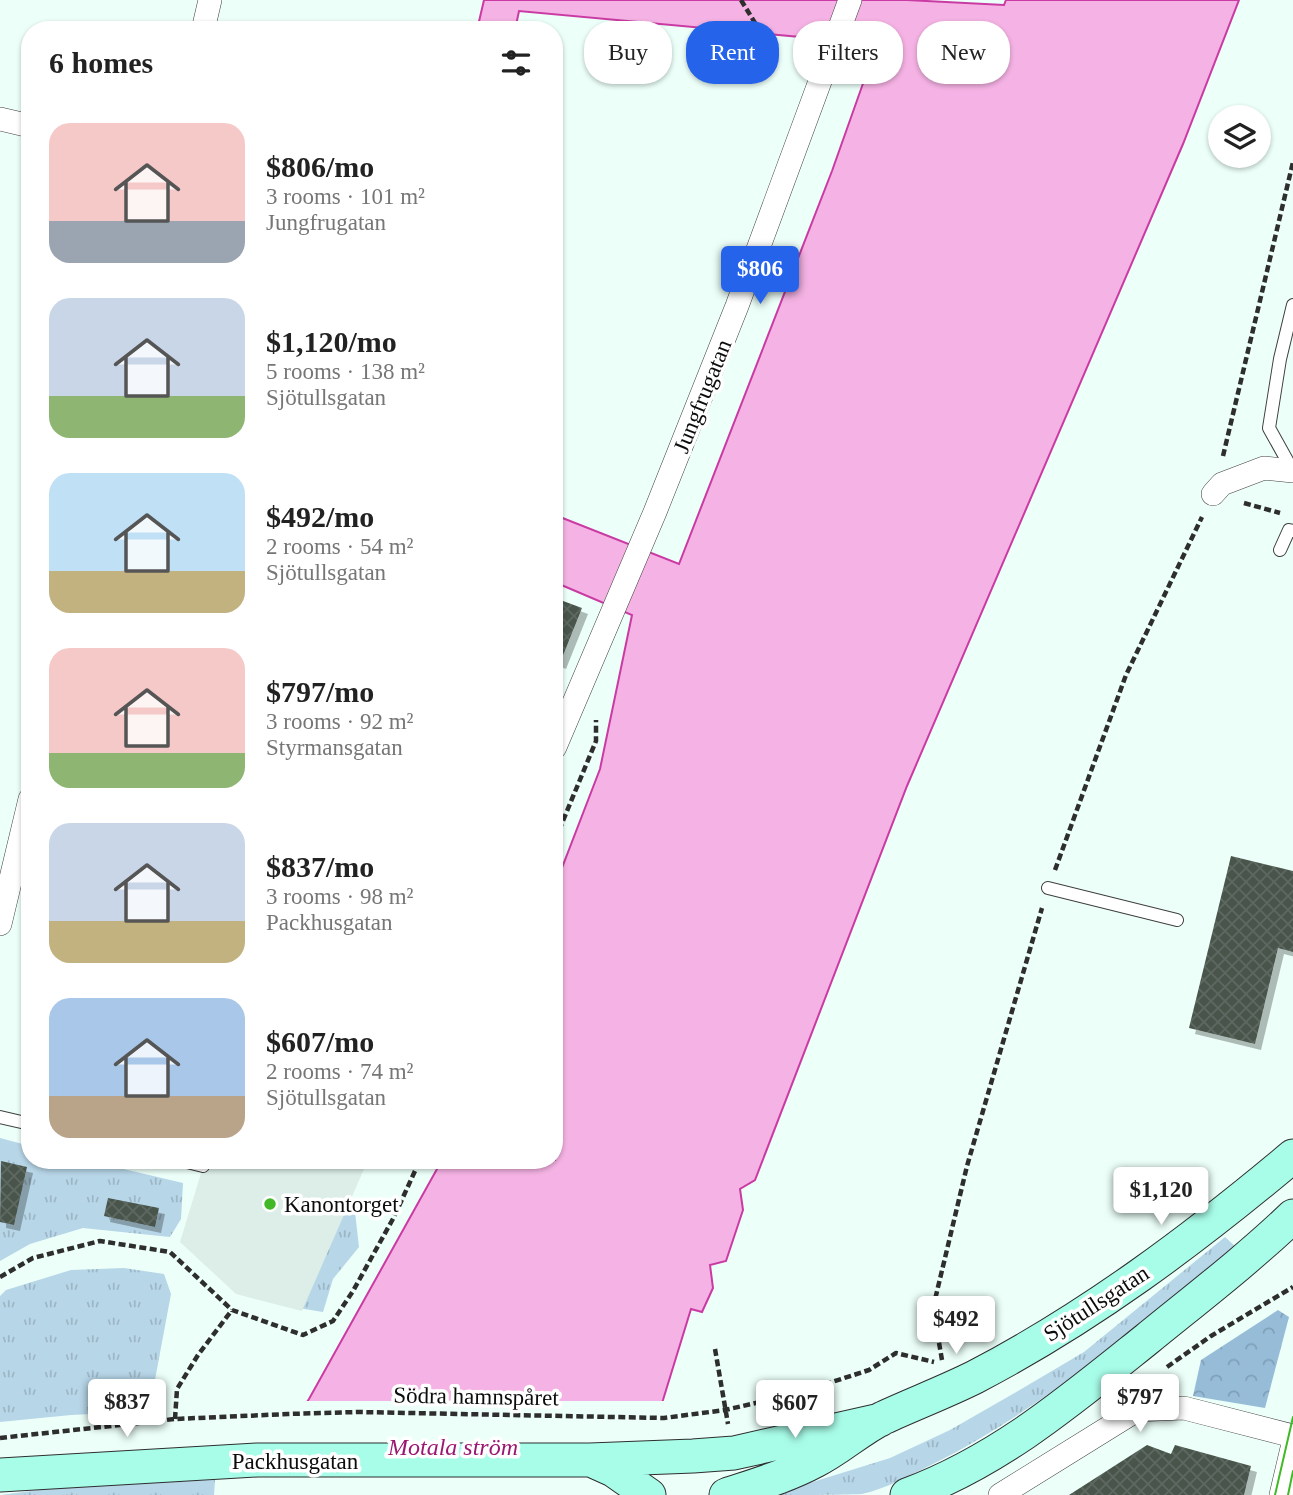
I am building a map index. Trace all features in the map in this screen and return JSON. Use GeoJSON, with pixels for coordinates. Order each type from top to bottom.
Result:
{"type":"FeatureCollection","features":[{"type":"Feature","properties":{"kind":"main road","name":"Sjötullsgatan"},"geometry":{"type":"LineString","coordinates":[[726,1495],[773,1480],[816,1461],[880,1420],[974,1378],[1116,1293],[1200,1232],[1293,1156]]}},
{"type":"Feature","properties":{"kind":"main road"},"geometry":{"type":"LineString","coordinates":[[907,1495],[971,1465],[1048,1419],[1240,1264],[1293,1216]]}},
{"type":"Feature","properties":{"kind":"main road"},"geometry":{"type":"LineString","coordinates":[[1240,1264],[1293,1246]]}},
{"type":"Feature","properties":{"kind":"main road","name":"Sjötullsgatan"},"geometry":{"type":"LineString","coordinates":[[590,1461],[644,1480],[734,1453],[880,1420]]}},
{"type":"Feature","properties":{"kind":"main road","name":"Packhusgatan"},"geometry":{"type":"LineString","coordinates":[[0,1475],[257,1460],[590,1461]]}},
{"type":"Feature","properties":{"kind":"street"},"geometry":{"type":"LineString","coordinates":[[205,21],[211,0]]}},
{"type":"Feature","properties":{"kind":"street","name":"Jungfrugatan"},"geometry":{"type":"LineString","coordinates":[[563,728],[615,608],[737,306],[850,0]]}},
{"type":"Feature","properties":{"kind":"street"},"geometry":{"type":"LineString","coordinates":[[0,119],[21,124]]}},
{"type":"Feature","properties":{"kind":"street"},"geometry":{"type":"LineString","coordinates":[[1213,494],[1222,484],[1264,468],[1293,471]]}},
{"type":"Feature","properties":{"kind":"street"},"geometry":{"type":"LineString","coordinates":[[0,923],[17,835]]}},
{"type":"Feature","properties":{"kind":"street"},"geometry":{"type":"LineString","coordinates":[[1000,1495],[1137,1410],[1184,1408],[1293,1436]]}},
{"type":"Feature","properties":{"kind":"street"},"geometry":{"type":"LineString","coordinates":[[1281,1495],[1293,1444]]}},
{"type":"Feature","properties":{"kind":"lane"},"geometry":{"type":"LineString","coordinates":[[1293,305],[1280,359],[1269,428],[1293,471]]}},
{"type":"Feature","properties":{"kind":"lane"},"geometry":{"type":"LineString","coordinates":[[1280,550],[1289,530],[1293,531]]}},
{"type":"Feature","properties":{"kind":"lane"},"geometry":{"type":"LineString","coordinates":[[1048,888],[1177,920]]}},
{"type":"Feature","properties":{"kind":"lane"},"geometry":{"type":"LineString","coordinates":[[0,1117],[21,1122]]}},
{"type":"Feature","properties":{"kind":"path"},"geometry":{"type":"LineString","coordinates":[[741,0],[754,21]]}},
{"type":"Feature","properties":{"kind":"path"},"geometry":{"type":"LineString","coordinates":[[943,1364],[933,1308],[967,1166],[1048,888],[1126,675],[1213,494],[1249,356],[1293,162]]}},
{"type":"Feature","properties":{"kind":"path"},"geometry":{"type":"LineString","coordinates":[[1213,494],[1293,516]]}},
{"type":"Feature","properties":{"kind":"path"},"geometry":{"type":"LineString","coordinates":[[0,1277],[33,1258],[100,1241],[170,1252],[232,1310],[303,1335],[333,1321],[394,1217],[417,1169]]}},
{"type":"Feature","properties":{"kind":"path"},"geometry":{"type":"LineString","coordinates":[[176,1419],[177,1389],[198,1354],[232,1310]]}},
{"type":"Feature","properties":{"kind":"path"},"geometry":{"type":"LineString","coordinates":[[715,1349],[725,1410]]}},
{"type":"Feature","properties":{"kind":"path","name":"Södra hamnspåret"},"geometry":{"type":"LineString","coordinates":[[0,1438],[176,1419],[288,1414],[358,1412],[664,1418],[725,1410],[795,1394],[869,1370],[896,1353]]}},
{"type":"Feature","properties":{"kind":"green space"},"geometry":{"type":"Polygon","coordinates":[[[0,1138],[21,1144],[21,1169],[123,1169],[183,1183],[181,1219],[170,1237],[83,1228],[30,1244],[0,1261],[0,1138]]]}},
{"type":"Feature","properties":{"kind":"green space"},"geometry":{"type":"Polygon","coordinates":[[[339,1200],[354,1203],[359,1247],[333,1279],[323,1312],[280,1305],[339,1200]]]}},
{"type":"Feature","properties":{"kind":"green space"},"geometry":{"type":"Polygon","coordinates":[[[1225,1237],[1237,1248],[1091,1363],[976,1441],[899,1481],[862,1494],[771,1495],[890,1458],[950,1430],[1084,1352],[1225,1237]]]}},
{"type":"Feature","properties":{"kind":"green space"},"geometry":{"type":"Polygon","coordinates":[[[124,1268],[164,1274],[171,1294],[154,1385],[153,1411],[0,1422],[0,1296],[6,1290],[71,1270],[124,1268]]]}},
{"type":"Feature","properties":{"kind":"green space"},"geometry":{"type":"Polygon","coordinates":[[[1278,1310],[1289,1317],[1265,1408],[1193,1396],[1201,1360],[1278,1310]]]}},
{"type":"Feature","properties":{"kind":"green space"},"geometry":{"type":"Polygon","coordinates":[[[215,1480],[214,1495],[1,1495],[83,1484],[215,1480]]]}},
{"type":"Feature","properties":{"kind":"shaded area","name":"Kanontorget"},"geometry":{"type":"Polygon","coordinates":[[[202,1169],[364,1169],[302,1311],[236,1294],[180,1242],[202,1169]]]}},
{"type":"Feature","properties":{"kind":"water"},"geometry":{"type":"Polygon","coordinates":[[[484,0],[907,0],[1004,5],[1006,0],[1239,0],[1183,144],[907,786],[755,1180],[740,1189],[743,1210],[726,1261],[710,1265],[713,1288],[702,1312],[691,1309],[663,1400],[626,1495],[242,1495],[309,1399],[437,1169],[563,1169],[563,865],[600,769],[632,615],[563,586],[563,518],[679,564],[832,171],[863,84],[903,84],[903,21],[793,21],[793,36],[779,35],[779,21],[686,21],[686,26],[672,25],[672,21],[627,21],[519,11],[517,21],[479,21],[484,0]]]}},
{"type":"Feature","properties":{"kind":"pier","name":"Motala ström"},"geometry":{"type":"Polygon","coordinates":[[[304,1401],[667,1401],[630,1495],[239,1495],[304,1401]]]}},
{"type":"Feature","properties":{"kind":"building"},"geometry":{"type":"Polygon","coordinates":[[[563,601],[582,608],[563,656],[563,601]]]}},
{"type":"Feature","properties":{"kind":"building"},"geometry":{"type":"Polygon","coordinates":[[[1231,856],[1293,871],[1293,952],[1278,948],[1255,1044],[1189,1028],[1231,856]]]}},
{"type":"Feature","properties":{"kind":"building"},"geometry":{"type":"Polygon","coordinates":[[[1,1161],[27,1169],[14,1225],[0,1222],[1,1161]]]}},
{"type":"Feature","properties":{"kind":"building"},"geometry":{"type":"Polygon","coordinates":[[[108,1198],[159,1208],[155,1227],[104,1216],[108,1198]]]}},
{"type":"Feature","properties":{"kind":"building"},"geometry":{"type":"Polygon","coordinates":[[[1147,1445],[1171,1454],[1175,1445],[1251,1466],[1244,1495],[1069,1495],[1147,1445]]]}},
{"type":"Feature","properties":{"kind":"tram line"},"geometry":{"type":"LineString","coordinates":[[1275,1495],[1293,1417]]}},
{"type":"Feature","properties":{"kind":"tram line"},"geometry":{"type":"LineString","coordinates":[[1288,1495],[1293,1471]]}},
{"type":"Feature","properties":{"kind":"place","name":"Kanontorget"},"geometry":{"type":"Point","coordinates":[270,1204]}}]}
